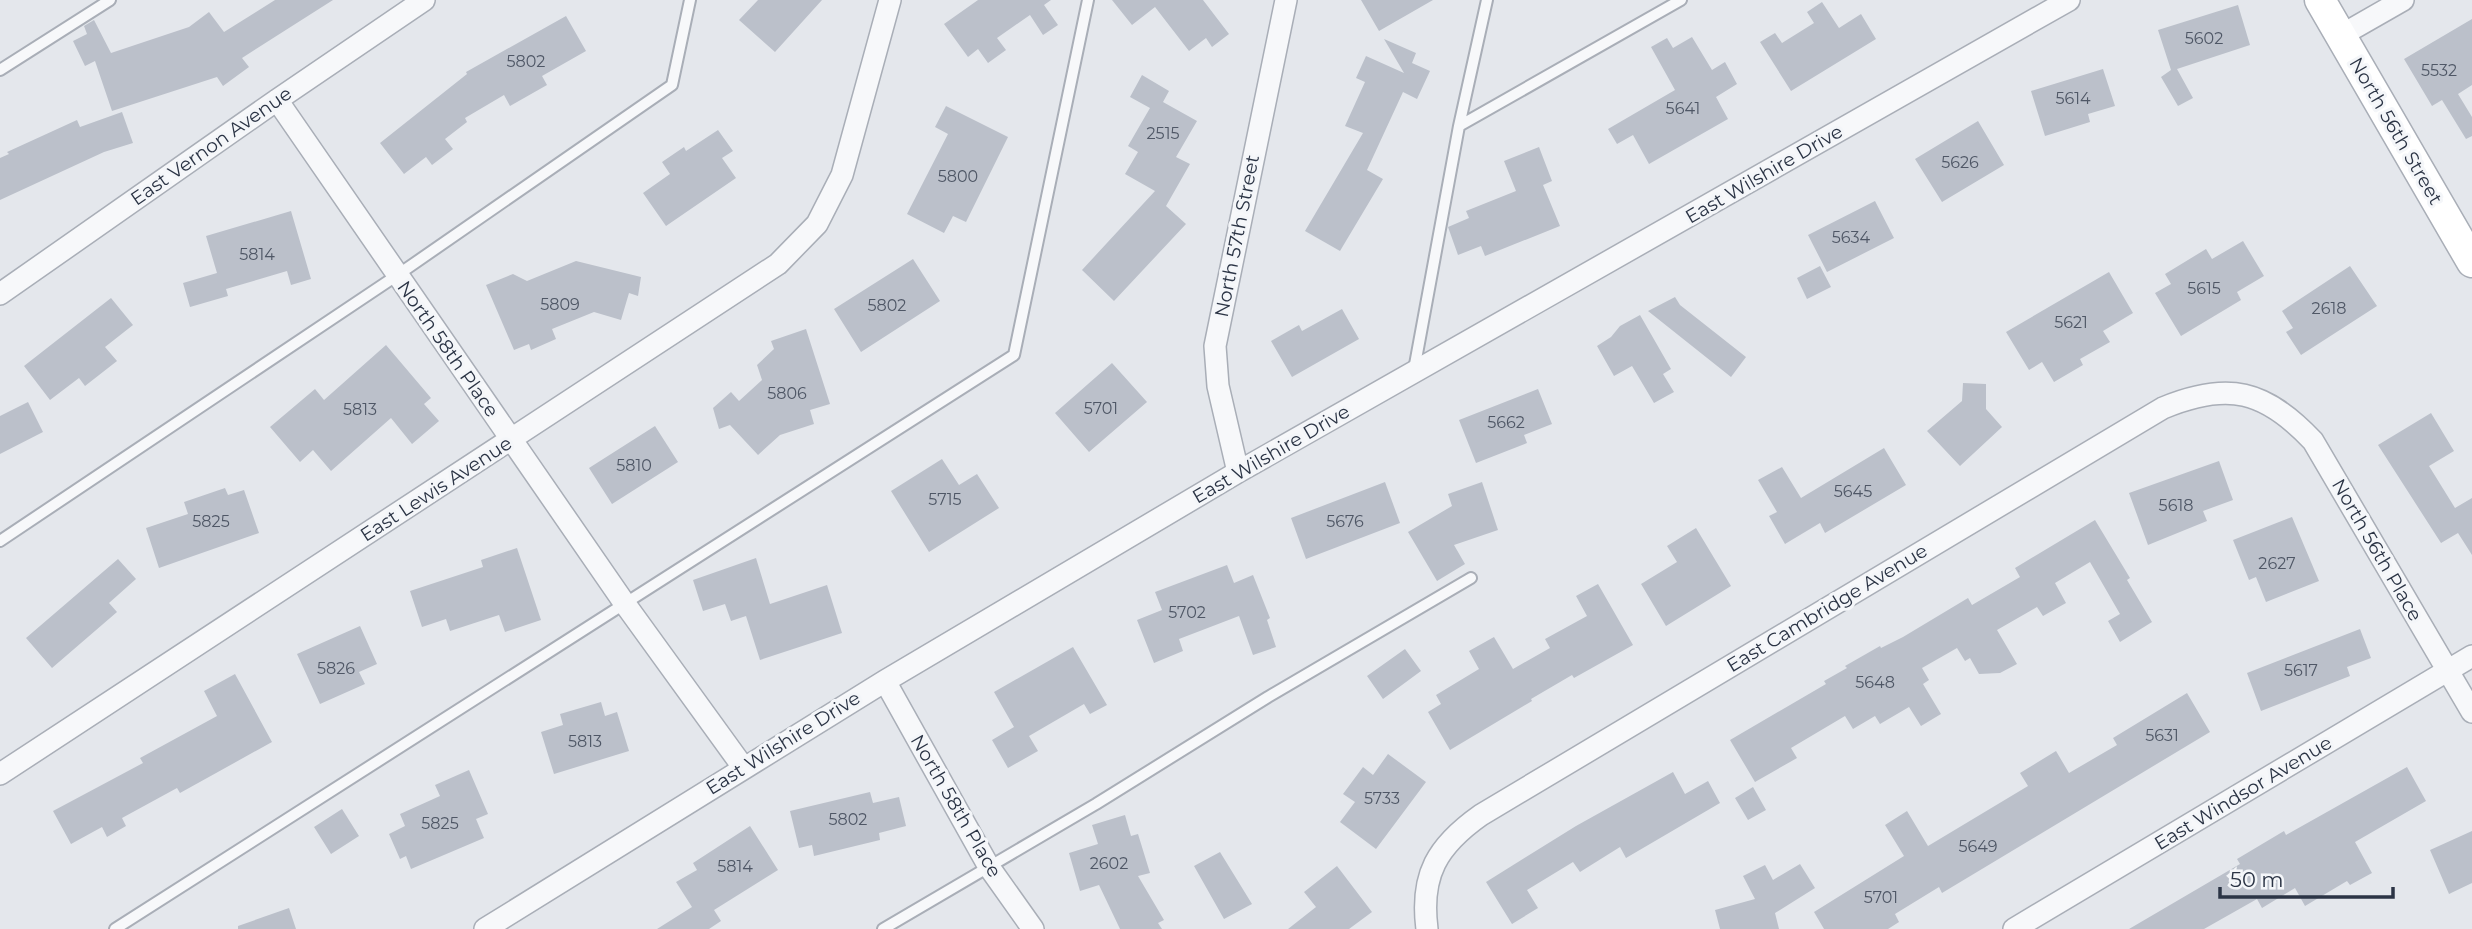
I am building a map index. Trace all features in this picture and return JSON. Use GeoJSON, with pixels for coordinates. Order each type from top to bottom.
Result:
{"type":"FeatureCollection","features":[{"type":"Feature","properties":{"kind":"street","name":"East Vernon Avenue"},"geometry":{"type":"LineString","coordinates":[[0,294],[424,0]]}},
{"type":"Feature","properties":{"kind":"street","name":"East Lewis Avenue"},"geometry":{"type":"LineString","coordinates":[[0,774],[778,264],[817,224],[842,175],[890,0]]}},
{"type":"Feature","properties":{"kind":"street","name":"North 57th Street"},"geometry":{"type":"LineString","coordinates":[[1238,472],[1218,386],[1215,346],[1286,0]]}},
{"type":"Feature","properties":{"kind":"street","name":"East Wilshire Drive"},"geometry":{"type":"LineString","coordinates":[[485,929],[884,681],[1238,472],[2069,0]]}},
{"type":"Feature","properties":{"kind":"street","name":"North 56th Street"},"geometry":{"type":"LineString","coordinates":[[2320,0],[2472,262]]}},
{"type":"Feature","properties":{"kind":"street"},"geometry":{"type":"LineString","coordinates":[[2340,36],[2403,0]]}},
{"type":"Feature","properties":{"kind":"street","name":"North 58th Place"},"geometry":{"type":"LineString","coordinates":[[277,100],[625,604],[743,767]]}},
{"type":"Feature","properties":{"kind":"street","name":"East Cambridge Avenue"},"geometry":{"type":"LineString","coordinates":[[1427,929],[1425,889],[1435,862],[1459,830],[1480,815],[2163,408],[2192,396],[2217,393],[2266,401]]}},
{"type":"Feature","properties":{"kind":"street","name":"North 56th Place"},"geometry":{"type":"LineString","coordinates":[[2266,401],[2292,419],[2313,441],[2472,712]]}},
{"type":"Feature","properties":{"kind":"street","name":"East Windsor Avenue"},"geometry":{"type":"LineString","coordinates":[[2014,929],[2472,656]]}},
{"type":"Feature","properties":{"kind":"street","name":"North 58th Place"},"geometry":{"type":"LineString","coordinates":[[884,681],[989,867],[1033,929]]}},
{"type":"Feature","properties":{"kind":"lane"},"geometry":{"type":"LineString","coordinates":[[0,70],[110,0]]}},
{"type":"Feature","properties":{"kind":"lane"},"geometry":{"type":"LineString","coordinates":[[0,541],[396,275],[672,85],[690,0]]}},
{"type":"Feature","properties":{"kind":"lane"},"geometry":{"type":"LineString","coordinates":[[115,929],[1014,355],[1088,0]]}},
{"type":"Feature","properties":{"kind":"lane"},"geometry":{"type":"LineString","coordinates":[[1413,373],[1459,126],[1487,0]]}},
{"type":"Feature","properties":{"kind":"lane"},"geometry":{"type":"LineString","coordinates":[[1459,126],[1681,0]]}},
{"type":"Feature","properties":{"kind":"lane"},"geometry":{"type":"LineString","coordinates":[[883,929],[1471,578]]}},
{"type":"Feature","properties":{"kind":"building"},"geometry":{"type":"Polygon","coordinates":[[[275,0],[333,0],[242,58],[249,67],[223,86],[217,77],[112,111],[95,61],[85,66],[73,41],[87,34],[84,26],[94,20],[111,53],[189,27],[209,12],[224,32],[275,0]]]}},
{"type":"Feature","properties":{"kind":"building"},"geometry":{"type":"Polygon","coordinates":[[[758,0],[822,0],[775,52],[739,20],[758,0]]]}},
{"type":"Feature","properties":{"kind":"building"},"geometry":{"type":"Polygon","coordinates":[[[978,0],[1051,0],[1044,5],[1058,25],[1043,35],[1030,15],[997,38],[1006,50],[988,63],[978,49],[968,57],[944,24],[978,0]]]}},
{"type":"Feature","properties":{"kind":"building"},"geometry":{"type":"Polygon","coordinates":[[[1112,0],[1203,0],[1229,34],[1212,47],[1206,38],[1189,51],[1155,7],[1132,25],[1112,0]]]}},
{"type":"Feature","properties":{"kind":"building"},"geometry":{"type":"Polygon","coordinates":[[[1361,0],[1433,0],[1379,31],[1361,0]]]}},
{"type":"Feature","properties":{"kind":"building"},"geometry":{"type":"Polygon","coordinates":[[[1822,2],[1839,28],[1861,14],[1876,39],[1791,91],[1760,42],[1775,33],[1782,43],[1814,23],[1807,12],[1822,2]]]}},
{"type":"Feature","properties":{"kind":"building"},"geometry":{"type":"Polygon","coordinates":[[[2238,5],[2250,45],[2177,69],[2193,98],[2178,106],[2161,77],[2171,70],[2158,30],[2238,5]]]}},
{"type":"Feature","properties":{"kind":"building"},"geometry":{"type":"Polygon","coordinates":[[[566,16],[586,51],[542,76],[547,85],[510,106],[504,95],[465,118],[467,122],[445,139],[453,149],[432,165],[426,157],[404,174],[380,143],[467,74],[466,72],[566,16]]]}},
{"type":"Feature","properties":{"kind":"building"},"geometry":{"type":"Polygon","coordinates":[[[2472,19],[2472,85],[2458,94],[2472,117],[2472,136],[2466,139],[2442,100],[2432,106],[2404,59],[2472,19]]]}},
{"type":"Feature","properties":{"kind":"building"},"geometry":{"type":"Polygon","coordinates":[[[1692,37],[1712,70],[1725,62],[1737,84],[1716,97],[1728,119],[1649,164],[1633,135],[1617,144],[1608,129],[1675,90],[1651,47],[1667,38],[1673,48],[1692,37]]]}},
{"type":"Feature","properties":{"kind":"building"},"geometry":{"type":"Polygon","coordinates":[[[1384,39],[1416,53],[1412,63],[1430,71],[1417,99],[1403,92],[1367,170],[1383,179],[1340,251],[1305,231],[1363,133],[1345,126],[1365,82],[1356,78],[1366,56],[1404,73],[1384,39]]]}},
{"type":"Feature","properties":{"kind":"building"},"geometry":{"type":"Polygon","coordinates":[[[2103,69],[2115,106],[2088,114],[2090,122],[2045,136],[2031,91],[2103,69]]]}},
{"type":"Feature","properties":{"kind":"building"},"geometry":{"type":"Polygon","coordinates":[[[1142,75],[1169,91],[1163,102],[1197,121],[1176,157],[1190,164],[1166,206],[1186,224],[1114,301],[1082,270],[1155,191],[1125,174],[1138,152],[1128,146],[1150,108],[1130,97],[1142,75]]]}},
{"type":"Feature","properties":{"kind":"building"},"geometry":{"type":"Polygon","coordinates":[[[946,106],[1008,137],[966,222],[953,216],[944,233],[907,214],[948,134],[935,127],[946,106]]]}},
{"type":"Feature","properties":{"kind":"building"},"geometry":{"type":"Polygon","coordinates":[[[122,112],[133,143],[104,152],[0,200],[0,158],[9,154],[7,152],[77,120],[80,127],[122,112]]]}},
{"type":"Feature","properties":{"kind":"building"},"geometry":{"type":"Polygon","coordinates":[[[1978,121],[2004,165],[1942,202],[1915,159],[1978,121]]]}},
{"type":"Feature","properties":{"kind":"building"},"geometry":{"type":"Polygon","coordinates":[[[718,130],[733,151],[722,158],[736,178],[666,226],[643,193],[670,174],[662,162],[684,147],[686,151],[718,130]]]}},
{"type":"Feature","properties":{"kind":"building"},"geometry":{"type":"Polygon","coordinates":[[[1539,147],[1552,181],[1543,185],[1560,226],[1485,256],[1481,246],[1458,255],[1448,227],[1469,218],[1466,211],[1516,191],[1504,161],[1539,147]]]}},
{"type":"Feature","properties":{"kind":"building"},"geometry":{"type":"Polygon","coordinates":[[[1875,201],[1894,238],[1827,272],[1808,235],[1875,201]]]}},
{"type":"Feature","properties":{"kind":"building"},"geometry":{"type":"Polygon","coordinates":[[[291,211],[311,279],[291,285],[287,271],[226,289],[228,296],[190,307],[183,283],[217,273],[206,236],[291,211]]]}},
{"type":"Feature","properties":{"kind":"building"},"geometry":{"type":"Polygon","coordinates":[[[2243,241],[2264,276],[2237,292],[2241,300],[2181,336],[2155,293],[2171,284],[2165,274],[2206,249],[2212,259],[2243,241]]]}},
{"type":"Feature","properties":{"kind":"building"},"geometry":{"type":"Polygon","coordinates":[[[913,259],[940,301],[861,352],[834,309],[913,259]]]}},
{"type":"Feature","properties":{"kind":"building"},"geometry":{"type":"Polygon","coordinates":[[[576,261],[641,277],[638,296],[629,293],[621,320],[594,312],[552,329],[556,339],[531,350],[529,344],[514,350],[486,285],[513,274],[527,281],[576,261]]]}},
{"type":"Feature","properties":{"kind":"building"},"geometry":{"type":"Polygon","coordinates":[[[1820,266],[1831,287],[1807,299],[1797,278],[1820,266]]]}},
{"type":"Feature","properties":{"kind":"building"},"geometry":{"type":"Polygon","coordinates":[[[2350,266],[2377,306],[2301,355],[2286,332],[2293,328],[2282,311],[2350,266]]]}},
{"type":"Feature","properties":{"kind":"building"},"geometry":{"type":"Polygon","coordinates":[[[2109,272],[2133,313],[2103,331],[2110,342],[2080,359],[2083,365],[2054,382],[2042,362],[2029,370],[2006,332],[2109,272]]]}},
{"type":"Feature","properties":{"kind":"building"},"geometry":{"type":"Polygon","coordinates":[[[1675,297],[1680,305],[1746,357],[1731,377],[1648,311],[1675,297]]]}},
{"type":"Feature","properties":{"kind":"building"},"geometry":{"type":"Polygon","coordinates":[[[111,298],[133,325],[105,347],[117,361],[85,386],[79,378],[50,400],[24,366],[111,298]]]}},
{"type":"Feature","properties":{"kind":"building"},"geometry":{"type":"Polygon","coordinates":[[[1342,309],[1359,339],[1292,377],[1271,341],[1299,325],[1302,331],[1342,309]]]}},
{"type":"Feature","properties":{"kind":"building"},"geometry":{"type":"Polygon","coordinates":[[[1640,315],[1671,369],[1663,374],[1674,392],[1654,403],[1632,366],[1614,376],[1597,346],[1611,337],[1620,326],[1640,315]]]}},
{"type":"Feature","properties":{"kind":"building"},"geometry":{"type":"Polygon","coordinates":[[[806,329],[830,404],[810,410],[814,424],[780,435],[758,455],[730,425],[719,429],[713,408],[731,392],[739,401],[762,380],[757,365],[774,349],[771,341],[806,329]]]}},
{"type":"Feature","properties":{"kind":"building"},"geometry":{"type":"Polygon","coordinates":[[[386,345],[431,398],[424,404],[439,421],[412,444],[391,418],[331,471],[313,450],[300,462],[270,427],[315,389],[324,400],[386,345]]]}},
{"type":"Feature","properties":{"kind":"building"},"geometry":{"type":"Polygon","coordinates":[[[1112,363],[1147,402],[1089,452],[1055,413],[1112,363]]]}},
{"type":"Feature","properties":{"kind":"building"},"geometry":{"type":"Polygon","coordinates":[[[1963,383],[1986,384],[1986,409],[2002,427],[1960,466],[1927,431],[1962,401],[1963,383]]]}},
{"type":"Feature","properties":{"kind":"building"},"geometry":{"type":"Polygon","coordinates":[[[1538,389],[1552,424],[1524,435],[1527,443],[1476,463],[1459,420],[1538,389]]]}},
{"type":"Feature","properties":{"kind":"building"},"geometry":{"type":"Polygon","coordinates":[[[28,402],[43,432],[0,454],[0,416],[28,402]]]}},
{"type":"Feature","properties":{"kind":"building"},"geometry":{"type":"Polygon","coordinates":[[[2431,413],[2454,451],[2429,466],[2455,508],[2472,498],[2472,555],[2458,533],[2441,543],[2378,445],[2431,413]]]}},
{"type":"Feature","properties":{"kind":"building"},"geometry":{"type":"Polygon","coordinates":[[[655,426],[678,462],[612,504],[589,468],[655,426]]]}},
{"type":"Feature","properties":{"kind":"building"},"geometry":{"type":"Polygon","coordinates":[[[1884,448],[1906,485],[1825,533],[1820,523],[1785,544],[1769,516],[1777,512],[1758,480],[1782,467],[1801,498],[1884,448]]]}},
{"type":"Feature","properties":{"kind":"building"},"geometry":{"type":"Polygon","coordinates":[[[942,459],[959,485],[977,474],[999,508],[929,552],[891,491],[942,459]]]}},
{"type":"Feature","properties":{"kind":"building"},"geometry":{"type":"Polygon","coordinates":[[[2219,461],[2233,500],[2203,511],[2207,521],[2148,545],[2129,493],[2219,461]]]}},
{"type":"Feature","properties":{"kind":"building"},"geometry":{"type":"Polygon","coordinates":[[[1385,482],[1400,523],[1306,559],[1291,518],[1385,482]]]}},
{"type":"Feature","properties":{"kind":"building"},"geometry":{"type":"Polygon","coordinates":[[[1482,482],[1498,530],[1454,545],[1465,564],[1437,581],[1408,532],[1452,506],[1448,494],[1482,482]]]}},
{"type":"Feature","properties":{"kind":"building"},"geometry":{"type":"Polygon","coordinates":[[[225,488],[228,495],[244,490],[259,533],[159,568],[146,528],[188,514],[184,502],[225,488]]]}},
{"type":"Feature","properties":{"kind":"building"},"geometry":{"type":"Polygon","coordinates":[[[2292,517],[2319,581],[2266,602],[2256,577],[2249,580],[2233,540],[2292,517]]]}},
{"type":"Feature","properties":{"kind":"building"},"geometry":{"type":"Polygon","coordinates":[[[2095,520],[2130,578],[2127,580],[2152,622],[2120,642],[2108,621],[2120,614],[2090,562],[2055,583],[2066,603],[2043,616],[2037,607],[1997,630],[2017,664],[2000,673],[1979,674],[1970,658],[1965,661],[1957,648],[1922,668],[1929,680],[1923,684],[1941,714],[1921,726],[1909,707],[1880,724],[1875,716],[1853,729],[1845,716],[1791,748],[1797,758],[1755,782],[1730,740],[1826,684],[1824,681],[1847,668],[1845,666],[1880,646],[1881,648],[1903,637],[1968,598],[1972,605],[2020,577],[2015,568],[2095,520]]]}},
{"type":"Feature","properties":{"kind":"building"},"geometry":{"type":"Polygon","coordinates":[[[1696,528],[1731,586],[1666,626],[1641,584],[1677,562],[1667,546],[1696,528]]]}},
{"type":"Feature","properties":{"kind":"building"},"geometry":{"type":"Polygon","coordinates":[[[517,548],[541,620],[505,632],[499,615],[450,631],[446,619],[422,627],[410,591],[483,567],[481,560],[517,548]]]}},
{"type":"Feature","properties":{"kind":"building"},"geometry":{"type":"Polygon","coordinates":[[[756,558],[770,604],[827,585],[842,633],[760,660],[746,616],[731,621],[725,604],[703,611],[693,580],[756,558]]]}},
{"type":"Feature","properties":{"kind":"building"},"geometry":{"type":"Polygon","coordinates":[[[118,559],[136,579],[109,603],[117,612],[52,668],[26,638],[118,559]]]}},
{"type":"Feature","properties":{"kind":"building"},"geometry":{"type":"Polygon","coordinates":[[[1227,565],[1234,583],[1253,575],[1270,618],[1267,620],[1276,647],[1253,655],[1239,616],[1179,639],[1183,651],[1154,663],[1137,620],[1162,610],[1155,592],[1227,565]]]}},
{"type":"Feature","properties":{"kind":"building"},"geometry":{"type":"Polygon","coordinates":[[[1598,584],[1633,645],[1574,678],[1572,675],[1450,750],[1428,712],[1441,704],[1436,695],[1479,669],[1469,651],[1494,637],[1513,669],[1550,648],[1545,639],[1587,616],[1576,596],[1598,584]]]}},
{"type":"Feature","properties":{"kind":"building"},"geometry":{"type":"Polygon","coordinates":[[[360,626],[377,664],[359,672],[365,684],[320,704],[297,654],[360,626]]]}},
{"type":"Feature","properties":{"kind":"building"},"geometry":{"type":"Polygon","coordinates":[[[2360,629],[2371,658],[2347,667],[2350,676],[2261,711],[2247,673],[2360,629]]]}},
{"type":"Feature","properties":{"kind":"building"},"geometry":{"type":"Polygon","coordinates":[[[1073,647],[1107,705],[1090,714],[1084,704],[1029,736],[1038,751],[1008,768],[992,740],[1014,727],[994,692],[1073,647]]]}},
{"type":"Feature","properties":{"kind":"building"},"geometry":{"type":"Polygon","coordinates":[[[1405,649],[1421,671],[1383,699],[1367,676],[1405,649]]]}},
{"type":"Feature","properties":{"kind":"building"},"geometry":{"type":"Polygon","coordinates":[[[235,674],[272,742],[180,793],[177,788],[122,818],[126,826],[107,837],[102,827],[71,844],[53,811],[143,763],[140,758],[217,716],[204,691],[235,674]]]}},
{"type":"Feature","properties":{"kind":"building"},"geometry":{"type":"Polygon","coordinates":[[[2187,693],[2210,732],[1942,893],[1939,887],[1895,914],[1899,922],[1888,929],[1824,929],[1814,912],[1904,856],[1885,825],[1907,811],[1928,846],[2028,786],[2020,773],[2056,751],[2069,773],[2117,745],[2113,738],[2187,693]]]}},
{"type":"Feature","properties":{"kind":"building"},"geometry":{"type":"Polygon","coordinates":[[[601,702],[605,716],[617,712],[629,751],[554,774],[541,732],[563,725],[560,714],[601,702]]]}},
{"type":"Feature","properties":{"kind":"building"},"geometry":{"type":"Polygon","coordinates":[[[1388,754],[1426,782],[1376,849],[1340,822],[1355,802],[1343,794],[1363,767],[1373,775],[1388,754]]]}},
{"type":"Feature","properties":{"kind":"building"},"geometry":{"type":"Polygon","coordinates":[[[2407,767],[2426,801],[2355,842],[2372,873],[2350,885],[2347,881],[2305,906],[2295,888],[2262,908],[2257,899],[2204,929],[2129,929],[2240,864],[2237,859],[2284,831],[2286,835],[2407,767]]]}},
{"type":"Feature","properties":{"kind":"building"},"geometry":{"type":"Polygon","coordinates":[[[469,770],[488,814],[476,819],[484,838],[411,869],[406,856],[400,859],[389,834],[405,826],[400,814],[440,796],[435,785],[469,770]]]}},
{"type":"Feature","properties":{"kind":"building"},"geometry":{"type":"Polygon","coordinates":[[[1673,772],[1685,794],[1708,781],[1720,803],[1626,858],[1620,847],[1580,872],[1573,862],[1527,890],[1538,908],[1512,924],[1486,882],[1576,826],[1673,772]]]}},
{"type":"Feature","properties":{"kind":"building"},"geometry":{"type":"Polygon","coordinates":[[[1753,787],[1766,810],[1748,820],[1735,798],[1753,787]]]}},
{"type":"Feature","properties":{"kind":"building"},"geometry":{"type":"Polygon","coordinates":[[[870,792],[873,803],[899,797],[906,826],[879,833],[880,840],[814,856],[812,845],[799,848],[790,811],[870,792]]]}},
{"type":"Feature","properties":{"kind":"building"},"geometry":{"type":"Polygon","coordinates":[[[342,809],[359,836],[331,854],[314,827],[342,809]]]}},
{"type":"Feature","properties":{"kind":"building"},"geometry":{"type":"Polygon","coordinates":[[[1125,815],[1131,836],[1138,834],[1150,873],[1138,876],[1164,920],[1158,923],[1162,929],[1120,929],[1099,885],[1080,891],[1069,853],[1098,844],[1092,825],[1125,815]]]}},
{"type":"Feature","properties":{"kind":"building"},"geometry":{"type":"Polygon","coordinates":[[[750,826],[778,870],[714,910],[721,921],[709,929],[657,929],[692,907],[676,882],[697,870],[693,863],[750,826]]]}},
{"type":"Feature","properties":{"kind":"building"},"geometry":{"type":"Polygon","coordinates":[[[2472,831],[2472,883],[2449,894],[2430,850],[2472,831]]]}},
{"type":"Feature","properties":{"kind":"building"},"geometry":{"type":"Polygon","coordinates":[[[1220,852],[1252,904],[1224,919],[1194,866],[1220,852]]]}},
{"type":"Feature","properties":{"kind":"building"},"geometry":{"type":"Polygon","coordinates":[[[1800,864],[1815,888],[1775,913],[1779,929],[1720,929],[1715,910],[1755,899],[1743,876],[1765,865],[1773,880],[1800,864]]]}},
{"type":"Feature","properties":{"kind":"building"},"geometry":{"type":"Polygon","coordinates":[[[1337,866],[1372,912],[1349,929],[1288,929],[1316,907],[1304,892],[1337,866]]]}},
{"type":"Feature","properties":{"kind":"building"},"geometry":{"type":"Polygon","coordinates":[[[289,908],[296,929],[238,929],[238,926],[289,908]]]}}]}
